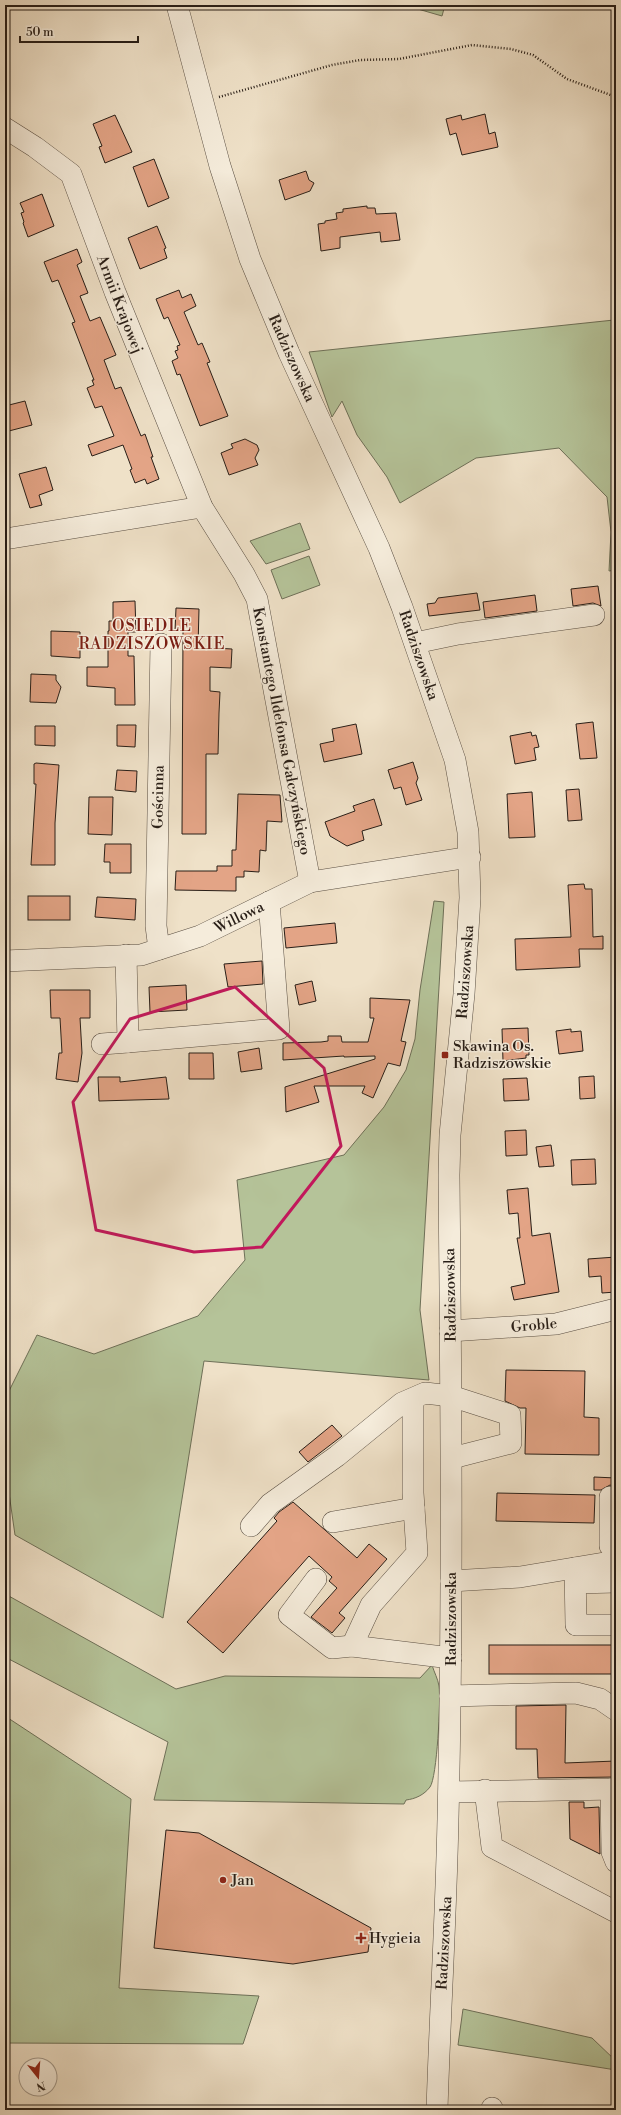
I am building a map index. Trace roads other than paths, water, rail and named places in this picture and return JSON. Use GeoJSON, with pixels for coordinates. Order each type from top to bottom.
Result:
{"type":"FeatureCollection","features":[{"type":"Feature","properties":{"kind":"street","name":"Radziszowska"},"geometry":{"type":"LineString","coordinates":[[177,5],[220,166],[264,297],[379,548],[415,643],[454,760],[467,824],[470,857],[470,898],[464,994],[450,1142],[452,1458],[451,1658],[445,1950],[440,2015],[437,2110]]}},
{"type":"Feature","properties":{"kind":"street","name":"Armii Krajowej"},"geometry":{"type":"LineString","coordinates":[[5,128],[35,147],[71,174],[115,292],[202,507]]}},
{"type":"Feature","properties":{"kind":"street"},"geometry":{"type":"LineString","coordinates":[[5,539],[202,507]]}},
{"type":"Feature","properties":{"kind":"street","name":"Konstantego Ildefonsa Gałczyńskiego"},"geometry":{"type":"LineString","coordinates":[[202,507],[244,574],[257,599],[310,882]]}},
{"type":"Feature","properties":{"kind":"street"},"geometry":{"type":"LineString","coordinates":[[415,643],[458,634],[594,615]]}},
{"type":"Feature","properties":{"kind":"street","name":"Gościnna"},"geometry":{"type":"LineString","coordinates":[[159,949],[156,926],[161,644]]}},
{"type":"Feature","properties":{"kind":"street","name":"Willowa"},"geometry":{"type":"LineString","coordinates":[[5,961],[141,955],[200,936],[310,882],[470,857]]}},
{"type":"Feature","properties":{"kind":"street"},"geometry":{"type":"LineString","coordinates":[[102,1044],[279,1029],[269,902]]}},
{"type":"Feature","properties":{"kind":"street"},"geometry":{"type":"LineString","coordinates":[[126,955],[128,1042]]}},
{"type":"Feature","properties":{"kind":"street","name":"Groble"},"geometry":{"type":"LineString","coordinates":[[450,1331],[556,1324],[616,1309]]}},
{"type":"Feature","properties":{"kind":"street"},"geometry":{"type":"LineString","coordinates":[[251,1526],[270,1504],[337,1456],[402,1403],[425,1393],[451,1396],[510,1415],[511,1443],[452,1458]]}},
{"type":"Feature","properties":{"kind":"street"},"geometry":{"type":"LineString","coordinates":[[352,1646],[371,1605],[417,1553],[414,1508],[413,1399]]}},
{"type":"Feature","properties":{"kind":"street"},"geometry":{"type":"LineString","coordinates":[[576,1576],[613,1554],[610,1497]]}},
{"type":"Feature","properties":{"kind":"street"},"geometry":{"type":"LineString","coordinates":[[333,1522],[414,1508]]}},
{"type":"Feature","properties":{"kind":"street"},"geometry":{"type":"LineString","coordinates":[[451,1581],[576,1576],[616,1582]]}},
{"type":"Feature","properties":{"kind":"street"},"geometry":{"type":"LineString","coordinates":[[576,1576],[576,1625],[616,1625]]}},
{"type":"Feature","properties":{"kind":"street"},"geometry":{"type":"LineString","coordinates":[[316,1579],[289,1615],[332,1648],[352,1646],[451,1658]]}},
{"type":"Feature","properties":{"kind":"street"},"geometry":{"type":"LineString","coordinates":[[450,1696],[576,1693],[600,1698],[616,1710]]}},
{"type":"Feature","properties":{"kind":"street"},"geometry":{"type":"LineString","coordinates":[[449,1792],[485,1790],[614,1789],[612,1852],[616,1862]]}},
{"type":"Feature","properties":{"kind":"street"},"geometry":{"type":"LineString","coordinates":[[485,1790],[492,1847],[616,1912]]}},
{"type":"Feature","properties":{"kind":"place","name":"Skawina Os. Radziszowskie"},"geometry":{"type":"Point","coordinates":[445,1055]}},
{"type":"Feature","properties":{"kind":"place","name":"Jan"},"geometry":{"type":"Point","coordinates":[223,1880]}},
{"type":"Feature","properties":{"kind":"place","name":"Hygieia"},"geometry":{"type":"Point","coordinates":[361,1938]}},
{"type":"Feature","properties":{"kind":"district","name":"OSIEDLE RADZISZOWSKIE"},"geometry":{"type":"Point","coordinates":[152,634]}}]}
